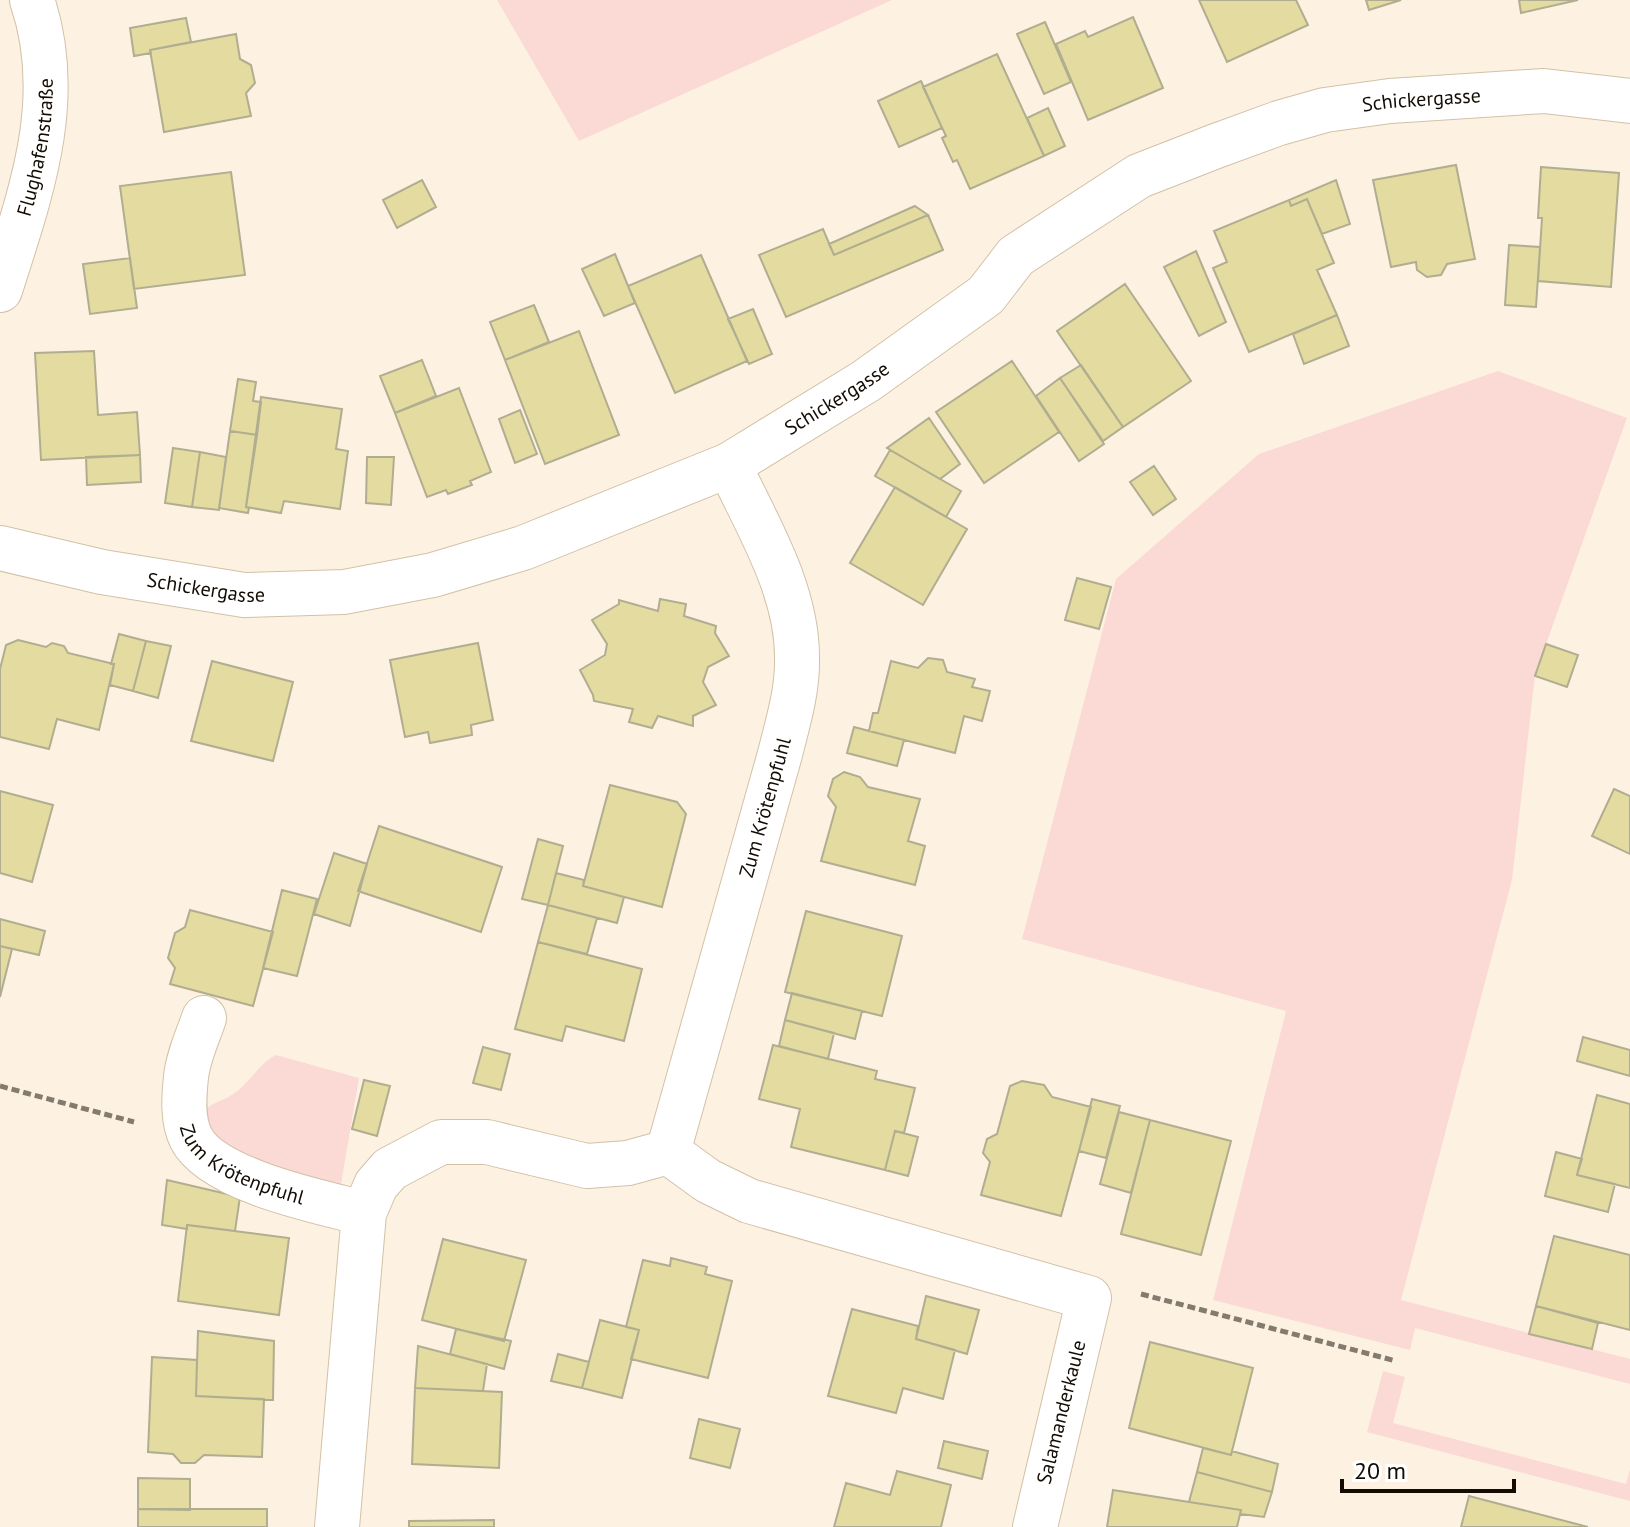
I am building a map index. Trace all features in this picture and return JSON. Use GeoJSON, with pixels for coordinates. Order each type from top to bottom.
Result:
{"type":"FeatureCollection","features":[{"type":"Feature","properties":{"kind":"street","name":"Flughafenstraße"},"geometry":{"type":"LineString","coordinates":[[0,290],[29,198],[42,136],[48,77],[38,17],[32,0]]}},
{"type":"Feature","properties":{"kind":"street","name":"Schickergasse"},"geometry":{"type":"LineString","coordinates":[[0,548],[102,572],[244,595],[344,592],[433,575],[523,548],[729,465],[866,381],[986,295],[1016,256],[1139,176],[1279,123],[1325,110],[1461,94],[1544,91],[1630,101]]}},
{"type":"Feature","properties":{"kind":"street","name":"Zum Krötenpfuhl"},"geometry":{"type":"LineString","coordinates":[[668,1152],[793,702],[797,656],[790,610],[777,569],[729,465]]}},
{"type":"Feature","properties":{"kind":"street","name":"Zum Krötenpfuhl"},"geometry":{"type":"LineString","coordinates":[[204,1018],[186,1074],[185,1116],[191,1137],[201,1153],[219,1166],[245,1178],[364,1213]]}},
{"type":"Feature","properties":{"kind":"street"},"geometry":{"type":"LineString","coordinates":[[337,1527],[364,1213],[376,1185],[390,1169],[441,1142],[487,1142],[587,1166],[628,1163],[668,1152],[708,1181],[749,1201],[1089,1298]]}},
{"type":"Feature","properties":{"kind":"street","name":"Salamanderkaule"},"geometry":{"type":"LineString","coordinates":[[1035,1527],[1089,1298]]}},
{"type":"Feature","properties":{"kind":"path"},"geometry":{"type":"LineString","coordinates":[[0,1086],[191,1137]]}},
{"type":"Feature","properties":{"kind":"path"},"geometry":{"type":"LineString","coordinates":[[1089,1298],[1108,1290],[1132,1292],[1396,1361]]}},
{"type":"Feature","properties":{"kind":"shaded area"},"geometry":{"type":"Polygon","coordinates":[[[497,0],[892,0],[579,141],[497,0]]]}},
{"type":"Feature","properties":{"kind":"shaded area"},"geometry":{"type":"Polygon","coordinates":[[[1498,371],[1627,418],[1535,675],[1512,880],[1401,1300],[1630,1359],[1630,1384],[1415,1328],[1410,1350],[1213,1300],[1286,1011],[1022,939],[1116,579],[1259,454],[1498,371]]]}},
{"type":"Feature","properties":{"kind":"shaded area"},"geometry":{"type":"Polygon","coordinates":[[[276,1055],[359,1078],[340,1190],[233,1159],[201,1122],[209,1107],[239,1090],[264,1063],[276,1055]]]}},
{"type":"Feature","properties":{"kind":"shaded area"},"geometry":{"type":"Polygon","coordinates":[[[1383,1371],[1405,1377],[1393,1423],[1626,1484],[1630,1469],[1630,1501],[1367,1432],[1383,1371]]]}},
{"type":"Feature","properties":{"kind":"building"},"geometry":{"type":"Polygon","coordinates":[[[1199,0],[1296,0],[1308,25],[1227,62],[1199,0]]]}},
{"type":"Feature","properties":{"kind":"building"},"geometry":{"type":"Polygon","coordinates":[[[1366,0],[1401,0],[1369,10],[1366,0]]]}},
{"type":"Feature","properties":{"kind":"building"},"geometry":{"type":"Polygon","coordinates":[[[1519,0],[1578,0],[1521,13],[1519,0]]]}},
{"type":"Feature","properties":{"kind":"building"},"geometry":{"type":"Polygon","coordinates":[[[1133,17],[1163,88],[1088,120],[1056,44],[1085,31],[1088,37],[1133,17]]]}},
{"type":"Feature","properties":{"kind":"building"},"geometry":{"type":"Polygon","coordinates":[[[186,18],[191,42],[134,56],[130,28],[186,18]]]}},
{"type":"Feature","properties":{"kind":"building"},"geometry":{"type":"Polygon","coordinates":[[[1045,22],[1071,82],[1044,94],[1017,34],[1045,22]]]}},
{"type":"Feature","properties":{"kind":"building"},"geometry":{"type":"Polygon","coordinates":[[[236,34],[240,59],[251,65],[255,83],[246,93],[251,116],[164,132],[150,50],[236,34]]]}},
{"type":"Feature","properties":{"kind":"building"},"geometry":{"type":"Polygon","coordinates":[[[997,54],[1044,156],[970,189],[957,160],[953,162],[942,138],[946,136],[923,87],[997,54]]]}},
{"type":"Feature","properties":{"kind":"building"},"geometry":{"type":"Polygon","coordinates":[[[921,81],[942,128],[899,147],[878,101],[921,81]]]}},
{"type":"Feature","properties":{"kind":"building"},"geometry":{"type":"Polygon","coordinates":[[[1048,108],[1065,146],[1044,156],[1027,118],[1048,108]]]}},
{"type":"Feature","properties":{"kind":"building"},"geometry":{"type":"Polygon","coordinates":[[[1456,165],[1475,259],[1447,264],[1441,275],[1427,277],[1417,270],[1416,262],[1391,267],[1373,180],[1456,165]]]}},
{"type":"Feature","properties":{"kind":"building"},"geometry":{"type":"Polygon","coordinates":[[[1541,167],[1619,173],[1611,287],[1538,281],[1541,167]]]}},
{"type":"Feature","properties":{"kind":"building"},"geometry":{"type":"Polygon","coordinates":[[[231,172],[245,275],[134,289],[120,186],[231,172]]]}},
{"type":"Feature","properties":{"kind":"building"},"geometry":{"type":"Polygon","coordinates":[[[422,180],[436,207],[397,228],[383,200],[422,180]]]}},
{"type":"Feature","properties":{"kind":"building"},"geometry":{"type":"Polygon","coordinates":[[[1336,180],[1350,224],[1322,234],[1307,199],[1291,206],[1289,200],[1336,180]]]}},
{"type":"Feature","properties":{"kind":"building"},"geometry":{"type":"Polygon","coordinates":[[[1307,199],[1334,263],[1317,270],[1337,315],[1249,352],[1213,268],[1227,262],[1214,231],[1289,200],[1291,206],[1307,199]]]}},
{"type":"Feature","properties":{"kind":"building"},"geometry":{"type":"Polygon","coordinates":[[[915,206],[928,215],[834,255],[829,244],[915,206]]]}},
{"type":"Feature","properties":{"kind":"building"},"geometry":{"type":"Polygon","coordinates":[[[928,215],[943,250],[786,317],[759,255],[823,229],[834,255],[928,215]]]}},
{"type":"Feature","properties":{"kind":"building"},"geometry":{"type":"Polygon","coordinates":[[[1509,245],[1540,247],[1536,307],[1505,305],[1509,245]]]}},
{"type":"Feature","properties":{"kind":"building"},"geometry":{"type":"Polygon","coordinates":[[[1196,251],[1226,322],[1199,336],[1164,267],[1196,251]]]}},
{"type":"Feature","properties":{"kind":"building"},"geometry":{"type":"Polygon","coordinates":[[[615,254],[635,303],[604,316],[582,269],[615,254]]]}},
{"type":"Feature","properties":{"kind":"building"},"geometry":{"type":"Polygon","coordinates":[[[701,255],[747,361],[675,393],[628,286],[701,255]]]}},
{"type":"Feature","properties":{"kind":"building"},"geometry":{"type":"Polygon","coordinates":[[[130,258],[137,308],[90,314],[83,264],[130,258]]]}},
{"type":"Feature","properties":{"kind":"building"},"geometry":{"type":"Polygon","coordinates":[[[1125,284],[1191,381],[1123,427],[1057,331],[1125,284]]]}},
{"type":"Feature","properties":{"kind":"building"},"geometry":{"type":"Polygon","coordinates":[[[534,305],[549,342],[505,360],[490,322],[534,305]]]}},
{"type":"Feature","properties":{"kind":"building"},"geometry":{"type":"Polygon","coordinates":[[[753,309],[772,354],[749,364],[728,319],[753,309]]]}},
{"type":"Feature","properties":{"kind":"building"},"geometry":{"type":"Polygon","coordinates":[[[1337,315],[1349,346],[1304,364],[1293,334],[1337,315]]]}},
{"type":"Feature","properties":{"kind":"building"},"geometry":{"type":"Polygon","coordinates":[[[579,331],[619,435],[545,464],[505,360],[579,331]]]}},
{"type":"Feature","properties":{"kind":"building"},"geometry":{"type":"Polygon","coordinates":[[[94,351],[98,415],[137,412],[140,455],[41,460],[35,353],[94,351]]]}},
{"type":"Feature","properties":{"kind":"building"},"geometry":{"type":"Polygon","coordinates":[[[422,360],[436,396],[395,413],[380,376],[422,360]]]}},
{"type":"Feature","properties":{"kind":"building"},"geometry":{"type":"Polygon","coordinates":[[[1012,361],[1059,432],[984,483],[936,412],[1012,361]]]}},
{"type":"Feature","properties":{"kind":"building"},"geometry":{"type":"Polygon","coordinates":[[[1081,365],[1123,427],[1103,441],[1060,378],[1081,365]]]}},
{"type":"Feature","properties":{"kind":"building"},"geometry":{"type":"Polygon","coordinates":[[[1060,378],[1104,444],[1079,461],[1036,396],[1060,378]]]}},
{"type":"Feature","properties":{"kind":"building"},"geometry":{"type":"Polygon","coordinates":[[[238,379],[256,382],[253,401],[261,402],[257,435],[230,431],[238,379]]]}},
{"type":"Feature","properties":{"kind":"building"},"geometry":{"type":"Polygon","coordinates":[[[459,388],[491,472],[470,481],[472,485],[448,494],[446,490],[427,497],[395,413],[459,388]]]}},
{"type":"Feature","properties":{"kind":"building"},"geometry":{"type":"Polygon","coordinates":[[[261,397],[342,409],[336,449],[348,451],[340,509],[284,501],[281,513],[246,507],[261,397]]]}},
{"type":"Feature","properties":{"kind":"building"},"geometry":{"type":"Polygon","coordinates":[[[520,410],[537,454],[515,463],[499,419],[520,410]]]}},
{"type":"Feature","properties":{"kind":"building"},"geometry":{"type":"Polygon","coordinates":[[[929,418],[960,464],[940,479],[887,448],[929,418]]]}},
{"type":"Feature","properties":{"kind":"building"},"geometry":{"type":"Polygon","coordinates":[[[230,431],[257,435],[246,507],[249,508],[248,513],[219,508],[230,431]]]}},
{"type":"Feature","properties":{"kind":"building"},"geometry":{"type":"Polygon","coordinates":[[[173,448],[200,452],[192,507],[165,503],[173,448]]]}},
{"type":"Feature","properties":{"kind":"building"},"geometry":{"type":"Polygon","coordinates":[[[890,450],[961,491],[946,517],[875,476],[890,450]]]}},
{"type":"Feature","properties":{"kind":"building"},"geometry":{"type":"Polygon","coordinates":[[[200,452],[226,457],[219,510],[192,507],[200,452]]]}},
{"type":"Feature","properties":{"kind":"building"},"geometry":{"type":"Polygon","coordinates":[[[140,455],[141,482],[87,485],[86,457],[140,455]]]}},
{"type":"Feature","properties":{"kind":"building"},"geometry":{"type":"Polygon","coordinates":[[[367,457],[394,457],[391,505],[366,503],[367,457]]]}},
{"type":"Feature","properties":{"kind":"building"},"geometry":{"type":"Polygon","coordinates":[[[1154,466],[1176,499],[1153,515],[1130,482],[1154,466]]]}},
{"type":"Feature","properties":{"kind":"building"},"geometry":{"type":"Polygon","coordinates":[[[895,487],[967,529],[923,605],[850,563],[895,487]]]}},
{"type":"Feature","properties":{"kind":"building"},"geometry":{"type":"Polygon","coordinates":[[[1077,578],[1111,587],[1099,629],[1065,620],[1077,578]]]}},
{"type":"Feature","properties":{"kind":"building"},"geometry":{"type":"Polygon","coordinates":[[[660,599],[686,604],[684,616],[716,626],[715,633],[729,656],[708,667],[703,682],[716,705],[693,716],[693,726],[658,716],[652,728],[629,722],[633,709],[594,701],[580,670],[605,655],[607,644],[592,620],[619,604],[619,600],[658,611],[660,599]]]}},
{"type":"Feature","properties":{"kind":"building"},"geometry":{"type":"Polygon","coordinates":[[[119,634],[146,641],[133,691],[110,685],[114,664],[111,664],[119,634]]]}},
{"type":"Feature","properties":{"kind":"building"},"geometry":{"type":"Polygon","coordinates":[[[18,640],[46,647],[52,643],[64,646],[68,653],[114,664],[99,730],[57,719],[49,749],[0,737],[0,669],[6,645],[18,640]]]}},
{"type":"Feature","properties":{"kind":"building"},"geometry":{"type":"Polygon","coordinates":[[[146,641],[171,646],[158,698],[133,691],[146,641]]]}},
{"type":"Feature","properties":{"kind":"building"},"geometry":{"type":"Polygon","coordinates":[[[478,643],[493,720],[471,725],[472,735],[430,743],[428,732],[405,737],[390,660],[478,643]]]}},
{"type":"Feature","properties":{"kind":"building"},"geometry":{"type":"Polygon","coordinates":[[[1546,644],[1578,655],[1567,687],[1535,676],[1546,644]]]}},
{"type":"Feature","properties":{"kind":"building"},"geometry":{"type":"Polygon","coordinates":[[[928,658],[943,660],[947,672],[975,679],[972,687],[990,691],[982,721],[964,716],[955,753],[869,731],[873,713],[878,713],[891,661],[918,668],[928,658]]]}},
{"type":"Feature","properties":{"kind":"building"},"geometry":{"type":"Polygon","coordinates":[[[212,661],[293,682],[273,761],[191,741],[212,661]]]}},
{"type":"Feature","properties":{"kind":"building"},"geometry":{"type":"Polygon","coordinates":[[[854,727],[904,740],[897,766],[847,753],[854,727]]]}},
{"type":"Feature","properties":{"kind":"building"},"geometry":{"type":"Polygon","coordinates":[[[844,772],[860,777],[868,787],[920,799],[908,841],[925,846],[915,885],[821,861],[836,807],[828,796],[833,779],[844,772]]]}},
{"type":"Feature","properties":{"kind":"building"},"geometry":{"type":"Polygon","coordinates":[[[610,785],[677,802],[686,814],[662,907],[583,886],[610,785]]]}},
{"type":"Feature","properties":{"kind":"building"},"geometry":{"type":"Polygon","coordinates":[[[1614,789],[1630,796],[1630,854],[1592,836],[1614,789]]]}},
{"type":"Feature","properties":{"kind":"building"},"geometry":{"type":"Polygon","coordinates":[[[0,791],[53,805],[32,882],[0,873],[0,791]]]}},
{"type":"Feature","properties":{"kind":"building"},"geometry":{"type":"Polygon","coordinates":[[[379,826],[502,867],[481,932],[358,891],[379,826]]]}},
{"type":"Feature","properties":{"kind":"building"},"geometry":{"type":"Polygon","coordinates":[[[538,839],[563,846],[548,905],[522,899],[538,839]]]}},
{"type":"Feature","properties":{"kind":"building"},"geometry":{"type":"Polygon","coordinates":[[[334,853],[367,864],[350,926],[314,914],[334,853]]]}},
{"type":"Feature","properties":{"kind":"building"},"geometry":{"type":"Polygon","coordinates":[[[556,873],[584,880],[583,886],[624,897],[617,923],[548,905],[556,873]]]}},
{"type":"Feature","properties":{"kind":"building"},"geometry":{"type":"Polygon","coordinates":[[[282,890],[317,899],[297,976],[263,968],[282,890]]]}},
{"type":"Feature","properties":{"kind":"building"},"geometry":{"type":"Polygon","coordinates":[[[548,905],[597,918],[587,954],[538,942],[548,905]]]}},
{"type":"Feature","properties":{"kind":"building"},"geometry":{"type":"Polygon","coordinates":[[[190,910],[273,932],[253,1006],[170,984],[175,968],[168,958],[175,933],[185,927],[190,910]]]}},
{"type":"Feature","properties":{"kind":"building"},"geometry":{"type":"Polygon","coordinates":[[[806,911],[902,936],[882,1016],[785,992],[806,911]]]}},
{"type":"Feature","properties":{"kind":"building"},"geometry":{"type":"Polygon","coordinates":[[[0,919],[45,931],[39,955],[0,946],[0,919]]]}},
{"type":"Feature","properties":{"kind":"building"},"geometry":{"type":"Polygon","coordinates":[[[538,942],[642,969],[624,1041],[566,1026],[562,1041],[515,1029],[538,942]]]}},
{"type":"Feature","properties":{"kind":"building"},"geometry":{"type":"Polygon","coordinates":[[[0,946],[12,949],[0,997],[0,946]]]}},
{"type":"Feature","properties":{"kind":"building"},"geometry":{"type":"Polygon","coordinates":[[[792,993],[862,1011],[855,1039],[785,1020],[792,993]]]}},
{"type":"Feature","properties":{"kind":"building"},"geometry":{"type":"Polygon","coordinates":[[[785,1020],[834,1033],[828,1059],[779,1046],[785,1020]]]}},
{"type":"Feature","properties":{"kind":"building"},"geometry":{"type":"Polygon","coordinates":[[[1583,1037],[1630,1050],[1630,1076],[1577,1061],[1583,1037]]]}},
{"type":"Feature","properties":{"kind":"building"},"geometry":{"type":"Polygon","coordinates":[[[773,1045],[877,1071],[875,1079],[915,1088],[904,1133],[895,1131],[885,1170],[791,1147],[800,1109],[759,1099],[773,1045]]]}},
{"type":"Feature","properties":{"kind":"building"},"geometry":{"type":"Polygon","coordinates":[[[483,1047],[510,1054],[501,1090],[473,1083],[483,1047]]]}},
{"type":"Feature","properties":{"kind":"building"},"geometry":{"type":"Polygon","coordinates":[[[364,1080],[390,1086],[377,1136],[352,1129],[364,1080]]]}},
{"type":"Feature","properties":{"kind":"building"},"geometry":{"type":"Polygon","coordinates":[[[1022,1081],[1044,1085],[1052,1097],[1091,1107],[1061,1216],[981,1195],[990,1162],[983,1153],[987,1139],[997,1134],[1010,1086],[1022,1081]]]}},
{"type":"Feature","properties":{"kind":"building"},"geometry":{"type":"Polygon","coordinates":[[[1597,1095],[1630,1104],[1630,1188],[1577,1175],[1597,1095]]]}},
{"type":"Feature","properties":{"kind":"building"},"geometry":{"type":"Polygon","coordinates":[[[1092,1099],[1120,1106],[1106,1158],[1079,1151],[1092,1099]]]}},
{"type":"Feature","properties":{"kind":"building"},"geometry":{"type":"Polygon","coordinates":[[[1119,1112],[1150,1120],[1131,1193],[1100,1184],[1119,1112]]]}},
{"type":"Feature","properties":{"kind":"building"},"geometry":{"type":"Polygon","coordinates":[[[1150,1120],[1231,1141],[1201,1255],[1121,1234],[1150,1120]]]}},
{"type":"Feature","properties":{"kind":"building"},"geometry":{"type":"Polygon","coordinates":[[[895,1131],[918,1137],[908,1176],[885,1170],[895,1131]]]}},
{"type":"Feature","properties":{"kind":"building"},"geometry":{"type":"Polygon","coordinates":[[[1556,1152],[1582,1159],[1577,1175],[1615,1184],[1608,1212],[1545,1196],[1556,1152]]]}},
{"type":"Feature","properties":{"kind":"building"},"geometry":{"type":"Polygon","coordinates":[[[167,1180],[240,1197],[235,1231],[162,1225],[167,1180]]]}},
{"type":"Feature","properties":{"kind":"building"},"geometry":{"type":"Polygon","coordinates":[[[187,1225],[289,1238],[279,1315],[178,1301],[187,1225]]]}},
{"type":"Feature","properties":{"kind":"building"},"geometry":{"type":"Polygon","coordinates":[[[1554,1236],[1630,1255],[1630,1330],[1536,1306],[1554,1236]]]}},
{"type":"Feature","properties":{"kind":"building"},"geometry":{"type":"Polygon","coordinates":[[[443,1239],[526,1260],[504,1341],[422,1320],[443,1239]]]}},
{"type":"Feature","properties":{"kind":"building"},"geometry":{"type":"Polygon","coordinates":[[[671,1258],[707,1267],[705,1274],[732,1281],[708,1378],[631,1359],[639,1330],[626,1327],[643,1260],[670,1266],[671,1258]]]}},
{"type":"Feature","properties":{"kind":"building"},"geometry":{"type":"Polygon","coordinates":[[[926,1296],[979,1310],[967,1354],[916,1339],[926,1296]]]}},
{"type":"Feature","properties":{"kind":"building"},"geometry":{"type":"Polygon","coordinates":[[[1536,1306],[1598,1323],[1592,1349],[1529,1334],[1536,1306]]]}},
{"type":"Feature","properties":{"kind":"building"},"geometry":{"type":"Polygon","coordinates":[[[852,1309],[918,1326],[916,1339],[955,1350],[943,1399],[903,1388],[896,1413],[828,1396],[852,1309]]]}},
{"type":"Feature","properties":{"kind":"building"},"geometry":{"type":"Polygon","coordinates":[[[600,1320],[639,1330],[622,1398],[582,1388],[600,1320]]]}},
{"type":"Feature","properties":{"kind":"building"},"geometry":{"type":"Polygon","coordinates":[[[456,1329],[511,1341],[504,1369],[450,1354],[456,1329]]]}},
{"type":"Feature","properties":{"kind":"building"},"geometry":{"type":"Polygon","coordinates":[[[198,1331],[274,1341],[273,1400],[196,1396],[198,1331]]]}},
{"type":"Feature","properties":{"kind":"building"},"geometry":{"type":"Polygon","coordinates":[[[1150,1342],[1253,1368],[1231,1455],[1129,1428],[1150,1342]]]}},
{"type":"Feature","properties":{"kind":"building"},"geometry":{"type":"Polygon","coordinates":[[[418,1346],[487,1364],[483,1391],[415,1388],[418,1346]]]}},
{"type":"Feature","properties":{"kind":"building"},"geometry":{"type":"Polygon","coordinates":[[[558,1354],[589,1362],[582,1388],[551,1381],[558,1354]]]}},
{"type":"Feature","properties":{"kind":"building"},"geometry":{"type":"Polygon","coordinates":[[[152,1357],[197,1360],[196,1396],[264,1399],[262,1457],[204,1455],[195,1463],[181,1463],[173,1454],[148,1452],[152,1357]]]}},
{"type":"Feature","properties":{"kind":"building"},"geometry":{"type":"Polygon","coordinates":[[[415,1388],[502,1392],[499,1468],[412,1464],[415,1388]]]}},
{"type":"Feature","properties":{"kind":"building"},"geometry":{"type":"Polygon","coordinates":[[[699,1419],[740,1429],[730,1468],[690,1458],[699,1419]]]}},
{"type":"Feature","properties":{"kind":"building"},"geometry":{"type":"Polygon","coordinates":[[[944,1441],[988,1451],[982,1479],[938,1468],[944,1441]]]}},
{"type":"Feature","properties":{"kind":"building"},"geometry":{"type":"Polygon","coordinates":[[[1203,1448],[1231,1455],[1232,1451],[1278,1464],[1272,1492],[1197,1472],[1203,1448]]]}},
{"type":"Feature","properties":{"kind":"building"},"geometry":{"type":"Polygon","coordinates":[[[897,1471],[951,1485],[941,1527],[834,1527],[846,1483],[890,1495],[897,1471]]]}},
{"type":"Feature","properties":{"kind":"building"},"geometry":{"type":"Polygon","coordinates":[[[1197,1472],[1272,1492],[1264,1517],[1189,1502],[1197,1472]]]}},
{"type":"Feature","properties":{"kind":"building"},"geometry":{"type":"Polygon","coordinates":[[[138,1478],[190,1479],[190,1510],[138,1509],[138,1478]]]}},
{"type":"Feature","properties":{"kind":"building"},"geometry":{"type":"Polygon","coordinates":[[[1113,1490],[1241,1510],[1237,1527],[1107,1527],[1113,1490]]]}},
{"type":"Feature","properties":{"kind":"building"},"geometry":{"type":"Polygon","coordinates":[[[1469,1496],[1588,1527],[1461,1527],[1469,1496]]]}},
{"type":"Feature","properties":{"kind":"building"},"geometry":{"type":"Polygon","coordinates":[[[138,1509],[267,1509],[267,1527],[138,1527],[138,1509]]]}},
{"type":"Feature","properties":{"kind":"building"},"geometry":{"type":"Polygon","coordinates":[[[494,1520],[494,1527],[409,1527],[409,1521],[494,1520]]]}}]}
